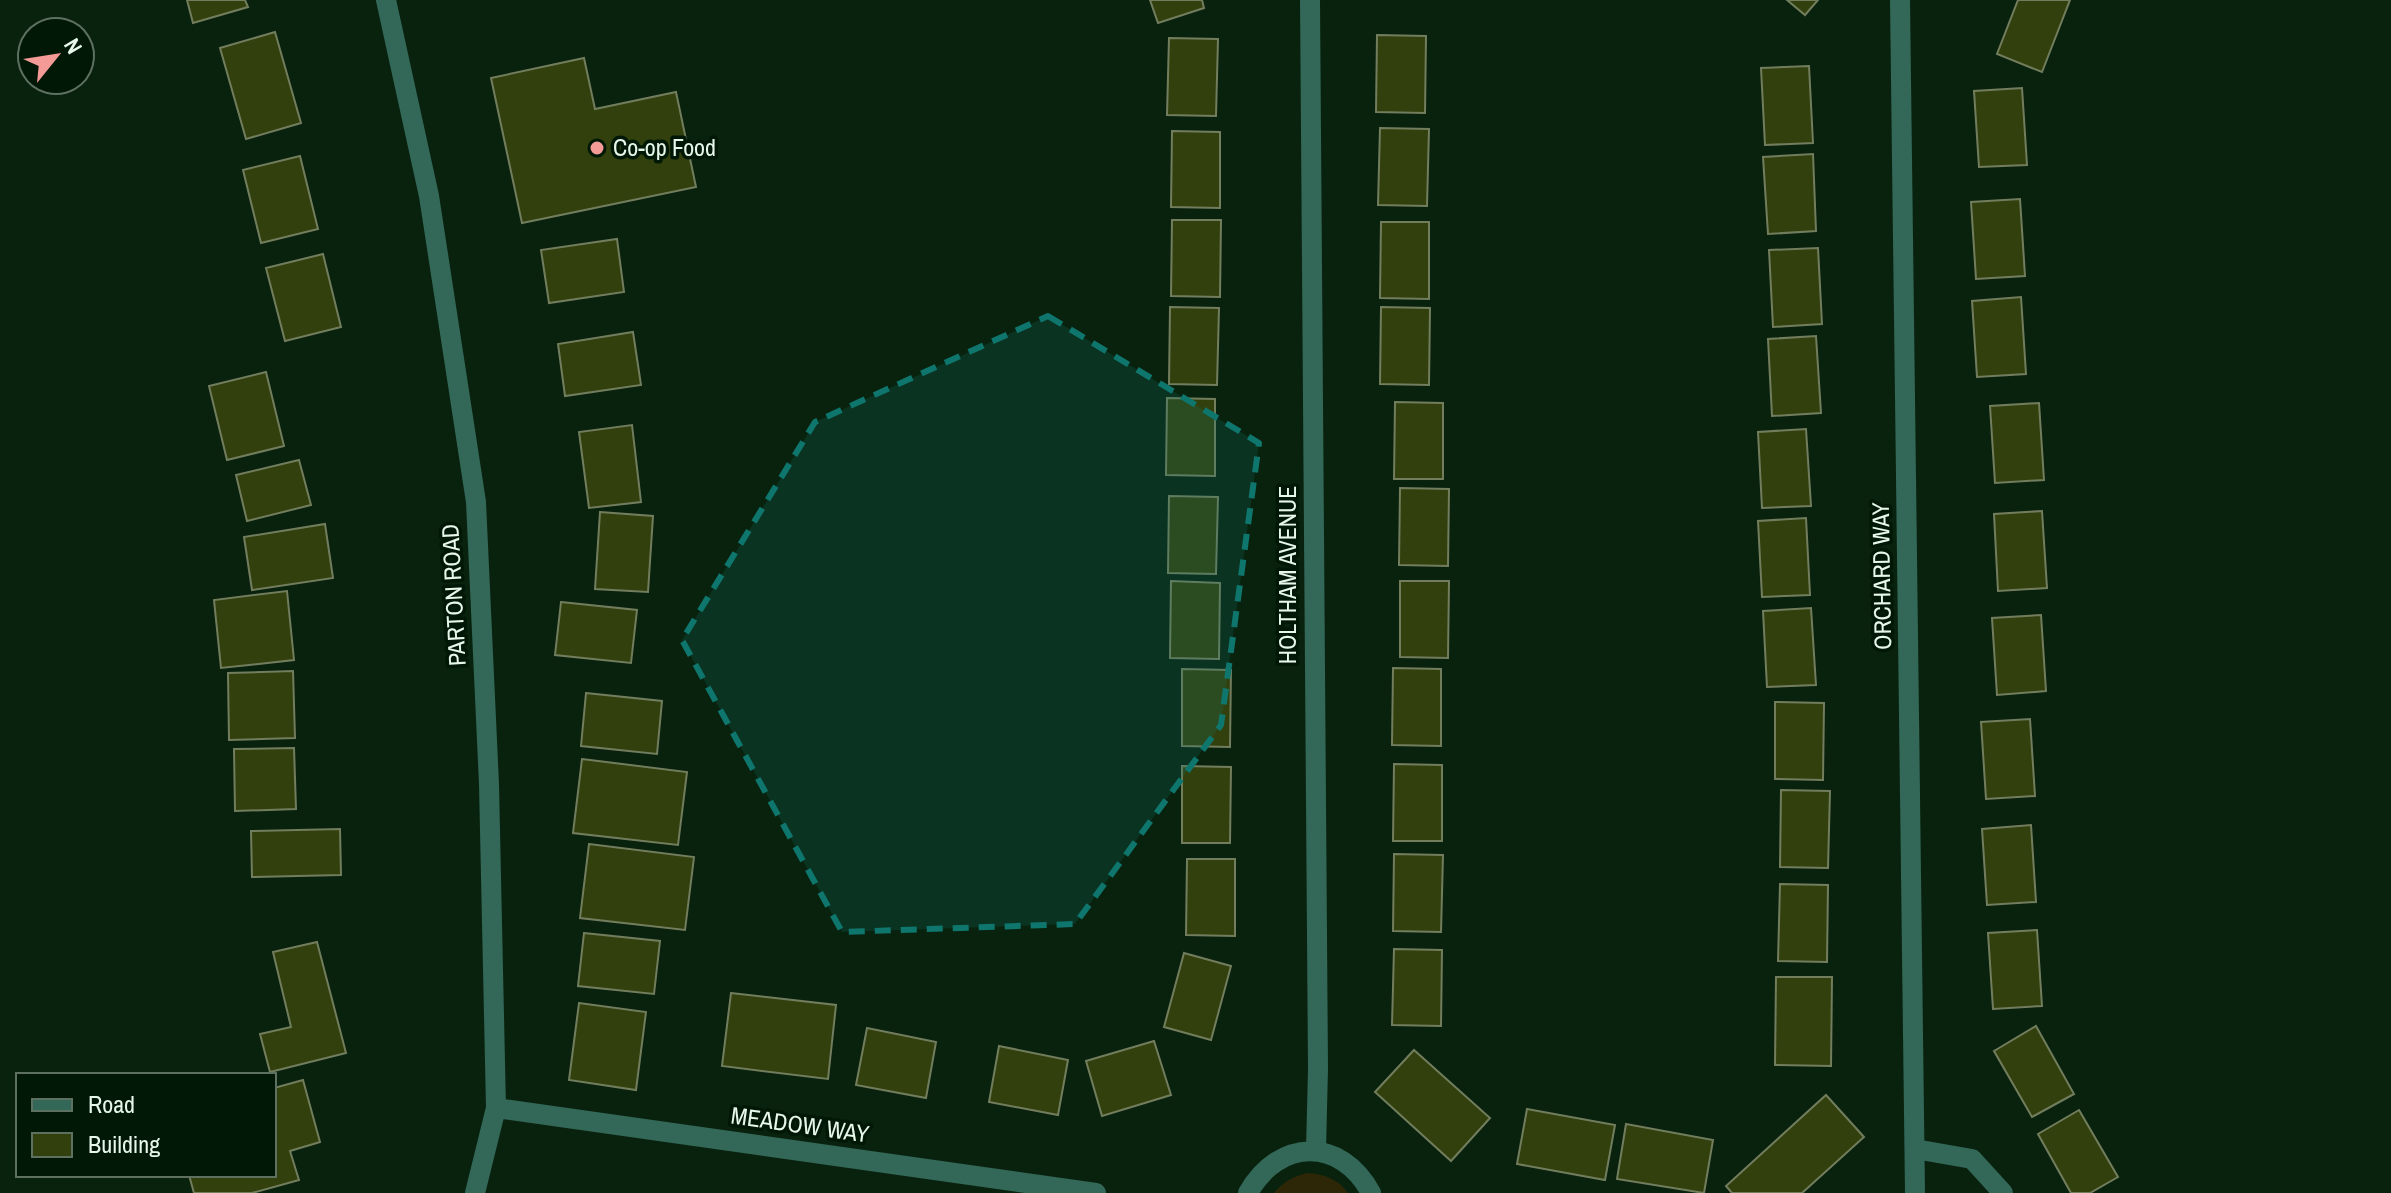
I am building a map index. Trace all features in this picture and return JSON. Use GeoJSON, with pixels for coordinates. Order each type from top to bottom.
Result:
{"type":"FeatureCollection","features":[{"type":"Feature","properties":{"kind":"street","name":"PARTON ROAD"},"geometry":{"type":"LineString","coordinates":[[386,0],[429,196],[476,502],[489,784],[496,1108],[475,1193]]}},
{"type":"Feature","properties":{"kind":"street","name":"HOLTHAM AVENUE"},"geometry":{"type":"LineString","coordinates":[[1310,0],[1318,1069],[1316,1150]]}},
{"type":"Feature","properties":{"kind":"street","name":"ORCHARD WAY"},"geometry":{"type":"LineString","coordinates":[[1901,1],[1915,1193]]}},
{"type":"Feature","properties":{"kind":"street","name":"MEADOW WAY"},"geometry":{"type":"LineString","coordinates":[[496,1108],[1096,1193]]}},
{"type":"Feature","properties":{"kind":"street"},"geometry":{"type":"LineString","coordinates":[[1915,1149],[1972,1159],[2003,1193]]}},
{"type":"Feature","properties":{"kind":"street"},"geometry":{"type":"LineString","coordinates":[[1248,1193],[1263,1170],[1282,1157],[1316,1150],[1334,1156],[1362,1176],[1371,1193]]}},
{"type":"Feature","properties":{"kind":"highlighted area"},"geometry":{"type":"Polygon","coordinates":[[[1048,316],[1259,443],[1221,725],[1075,924],[842,932],[682,640],[815,422],[1048,316]]]}},
{"type":"Feature","properties":{"kind":"shaded area"},"geometry":{"type":"Polygon","coordinates":[[[1307,1173],[1330,1178],[1348,1193],[1274,1193],[1289,1180],[1307,1173]]]}},
{"type":"Feature","properties":{"kind":"building"},"geometry":{"type":"Polygon","coordinates":[[[187,0],[245,0],[248,7],[193,23],[187,0]]]}},
{"type":"Feature","properties":{"kind":"building"},"geometry":{"type":"Polygon","coordinates":[[[1150,0],[1202,0],[1204,8],[1158,23],[1150,0]]]}},
{"type":"Feature","properties":{"kind":"building"},"geometry":{"type":"Polygon","coordinates":[[[1787,0],[1818,0],[1805,15],[1787,0]]]}},
{"type":"Feature","properties":{"kind":"building"},"geometry":{"type":"Polygon","coordinates":[[[2018,0],[2070,0],[2042,72],[1997,54],[2018,0]]]}},
{"type":"Feature","properties":{"kind":"building"},"geometry":{"type":"Polygon","coordinates":[[[275,32],[301,123],[246,139],[220,48],[275,32]]]}},
{"type":"Feature","properties":{"kind":"building"},"geometry":{"type":"Polygon","coordinates":[[[1377,35],[1426,36],[1425,113],[1376,112],[1377,35]]]}},
{"type":"Feature","properties":{"kind":"building"},"geometry":{"type":"Polygon","coordinates":[[[1169,38],[1218,39],[1216,116],[1167,115],[1169,38]]]}},
{"type":"Feature","properties":{"kind":"building","name":"Co-op Food"},"geometry":{"type":"Polygon","coordinates":[[[584,58],[595,109],[676,92],[696,187],[522,223],[491,78],[584,58]]]}},
{"type":"Feature","properties":{"kind":"building"},"geometry":{"type":"Polygon","coordinates":[[[1809,66],[1813,143],[1765,145],[1761,68],[1809,66]]]}},
{"type":"Feature","properties":{"kind":"building"},"geometry":{"type":"Polygon","coordinates":[[[2022,88],[2027,165],[1979,167],[1974,91],[2022,88]]]}},
{"type":"Feature","properties":{"kind":"building"},"geometry":{"type":"Polygon","coordinates":[[[1380,128],[1429,129],[1427,206],[1378,205],[1380,128]]]}},
{"type":"Feature","properties":{"kind":"building"},"geometry":{"type":"Polygon","coordinates":[[[1172,131],[1220,132],[1220,208],[1171,207],[1172,131]]]}},
{"type":"Feature","properties":{"kind":"building"},"geometry":{"type":"Polygon","coordinates":[[[1813,154],[1816,231],[1768,234],[1763,157],[1813,154]]]}},
{"type":"Feature","properties":{"kind":"building"},"geometry":{"type":"Polygon","coordinates":[[[300,156],[318,229],[261,243],[243,170],[300,156]]]}},
{"type":"Feature","properties":{"kind":"building"},"geometry":{"type":"Polygon","coordinates":[[[2020,199],[2025,276],[1976,279],[1971,202],[2020,199]]]}},
{"type":"Feature","properties":{"kind":"building"},"geometry":{"type":"Polygon","coordinates":[[[1172,220],[1221,220],[1220,297],[1171,296],[1172,220]]]}},
{"type":"Feature","properties":{"kind":"building"},"geometry":{"type":"Polygon","coordinates":[[[1381,222],[1429,222],[1429,299],[1380,298],[1381,222]]]}},
{"type":"Feature","properties":{"kind":"building"},"geometry":{"type":"Polygon","coordinates":[[[617,239],[624,292],[549,303],[541,250],[617,239]]]}},
{"type":"Feature","properties":{"kind":"building"},"geometry":{"type":"Polygon","coordinates":[[[1818,248],[1822,324],[1773,327],[1769,250],[1818,248]]]}},
{"type":"Feature","properties":{"kind":"building"},"geometry":{"type":"Polygon","coordinates":[[[323,254],[341,327],[285,341],[266,268],[323,254]]]}},
{"type":"Feature","properties":{"kind":"building"},"geometry":{"type":"Polygon","coordinates":[[[2021,297],[2026,374],[1977,377],[1972,301],[2021,297]]]}},
{"type":"Feature","properties":{"kind":"building"},"geometry":{"type":"Polygon","coordinates":[[[1170,307],[1219,308],[1217,385],[1169,384],[1170,307]]]}},
{"type":"Feature","properties":{"kind":"building"},"geometry":{"type":"Polygon","coordinates":[[[1381,307],[1430,308],[1429,385],[1380,384],[1381,307]]]}},
{"type":"Feature","properties":{"kind":"building"},"geometry":{"type":"Polygon","coordinates":[[[633,332],[641,385],[565,396],[558,344],[633,332]]]}},
{"type":"Feature","properties":{"kind":"building"},"geometry":{"type":"Polygon","coordinates":[[[1816,336],[1821,413],[1772,416],[1768,339],[1816,336]]]}},
{"type":"Feature","properties":{"kind":"building"},"geometry":{"type":"Polygon","coordinates":[[[266,372],[284,446],[227,460],[209,386],[266,372]]]}},
{"type":"Feature","properties":{"kind":"building"},"geometry":{"type":"Polygon","coordinates":[[[1167,398],[1215,399],[1215,476],[1166,475],[1167,398]]]}},
{"type":"Feature","properties":{"kind":"building"},"geometry":{"type":"Polygon","coordinates":[[[1395,402],[1443,403],[1443,479],[1394,479],[1395,402]]]}},
{"type":"Feature","properties":{"kind":"building"},"geometry":{"type":"Polygon","coordinates":[[[2039,403],[2044,480],[1995,483],[1990,406],[2039,403]]]}},
{"type":"Feature","properties":{"kind":"building"},"geometry":{"type":"Polygon","coordinates":[[[632,425],[641,502],[589,508],[579,432],[632,425]]]}},
{"type":"Feature","properties":{"kind":"building"},"geometry":{"type":"Polygon","coordinates":[[[1806,429],[1811,506],[1762,508],[1758,432],[1806,429]]]}},
{"type":"Feature","properties":{"kind":"building"},"geometry":{"type":"Polygon","coordinates":[[[299,460],[311,505],[247,521],[236,475],[299,460]]]}},
{"type":"Feature","properties":{"kind":"building"},"geometry":{"type":"Polygon","coordinates":[[[1400,488],[1449,489],[1448,566],[1399,565],[1400,488]]]}},
{"type":"Feature","properties":{"kind":"building"},"geometry":{"type":"Polygon","coordinates":[[[1169,496],[1218,497],[1216,574],[1168,573],[1169,496]]]}},
{"type":"Feature","properties":{"kind":"building"},"geometry":{"type":"Polygon","coordinates":[[[2042,511],[2047,588],[1998,591],[1994,514],[2042,511]]]}},
{"type":"Feature","properties":{"kind":"building"},"geometry":{"type":"Polygon","coordinates":[[[600,512],[653,516],[648,592],[595,589],[600,512]]]}},
{"type":"Feature","properties":{"kind":"building"},"geometry":{"type":"Polygon","coordinates":[[[1806,518],[1810,595],[1762,597],[1758,521],[1806,518]]]}},
{"type":"Feature","properties":{"kind":"building"},"geometry":{"type":"Polygon","coordinates":[[[325,524],[333,578],[252,590],[244,537],[325,524]]]}},
{"type":"Feature","properties":{"kind":"building"},"geometry":{"type":"Polygon","coordinates":[[[1171,581],[1220,583],[1219,659],[1170,658],[1171,581]]]}},
{"type":"Feature","properties":{"kind":"building"},"geometry":{"type":"Polygon","coordinates":[[[1400,581],[1449,581],[1448,658],[1400,657],[1400,581]]]}},
{"type":"Feature","properties":{"kind":"building"},"geometry":{"type":"Polygon","coordinates":[[[287,591],[294,660],[221,668],[214,600],[287,591]]]}},
{"type":"Feature","properties":{"kind":"building"},"geometry":{"type":"Polygon","coordinates":[[[561,602],[637,610],[631,663],[555,655],[561,602]]]}},
{"type":"Feature","properties":{"kind":"building"},"geometry":{"type":"Polygon","coordinates":[[[1811,608],[1816,685],[1767,687],[1763,611],[1811,608]]]}},
{"type":"Feature","properties":{"kind":"building"},"geometry":{"type":"Polygon","coordinates":[[[2041,615],[2046,691],[1997,695],[1992,618],[2041,615]]]}},
{"type":"Feature","properties":{"kind":"building"},"geometry":{"type":"Polygon","coordinates":[[[1393,668],[1441,669],[1441,746],[1392,745],[1393,668]]]}},
{"type":"Feature","properties":{"kind":"building"},"geometry":{"type":"Polygon","coordinates":[[[1182,669],[1231,670],[1230,747],[1182,746],[1182,669]]]}},
{"type":"Feature","properties":{"kind":"building"},"geometry":{"type":"Polygon","coordinates":[[[293,671],[295,738],[229,740],[228,673],[293,671]]]}},
{"type":"Feature","properties":{"kind":"building"},"geometry":{"type":"Polygon","coordinates":[[[586,693],[662,701],[657,754],[581,746],[586,693]]]}},
{"type":"Feature","properties":{"kind":"building"},"geometry":{"type":"Polygon","coordinates":[[[1775,702],[1824,703],[1823,780],[1775,779],[1775,702]]]}},
{"type":"Feature","properties":{"kind":"building"},"geometry":{"type":"Polygon","coordinates":[[[2030,719],[2035,796],[1986,799],[1981,722],[2030,719]]]}},
{"type":"Feature","properties":{"kind":"building"},"geometry":{"type":"Polygon","coordinates":[[[294,748],[296,809],[235,811],[234,749],[294,748]]]}},
{"type":"Feature","properties":{"kind":"building"},"geometry":{"type":"Polygon","coordinates":[[[582,759],[687,772],[678,845],[573,833],[582,759]]]}},
{"type":"Feature","properties":{"kind":"building"},"geometry":{"type":"Polygon","coordinates":[[[1394,764],[1442,765],[1442,841],[1393,841],[1394,764]]]}},
{"type":"Feature","properties":{"kind":"building"},"geometry":{"type":"Polygon","coordinates":[[[1182,766],[1231,767],[1230,843],[1182,843],[1182,766]]]}},
{"type":"Feature","properties":{"kind":"building"},"geometry":{"type":"Polygon","coordinates":[[[1781,790],[1830,791],[1828,868],[1780,867],[1781,790]]]}},
{"type":"Feature","properties":{"kind":"building"},"geometry":{"type":"Polygon","coordinates":[[[2031,825],[2036,902],[1987,905],[1982,829],[2031,825]]]}},
{"type":"Feature","properties":{"kind":"building"},"geometry":{"type":"Polygon","coordinates":[[[340,829],[341,875],[252,877],[251,831],[340,829]]]}},
{"type":"Feature","properties":{"kind":"building"},"geometry":{"type":"Polygon","coordinates":[[[589,844],[694,857],[685,930],[580,918],[589,844]]]}},
{"type":"Feature","properties":{"kind":"building"},"geometry":{"type":"Polygon","coordinates":[[[1394,854],[1443,855],[1441,932],[1393,931],[1394,854]]]}},
{"type":"Feature","properties":{"kind":"building"},"geometry":{"type":"Polygon","coordinates":[[[1187,859],[1235,859],[1235,936],[1186,935],[1187,859]]]}},
{"type":"Feature","properties":{"kind":"building"},"geometry":{"type":"Polygon","coordinates":[[[1780,884],[1828,885],[1827,962],[1778,961],[1780,884]]]}},
{"type":"Feature","properties":{"kind":"building"},"geometry":{"type":"Polygon","coordinates":[[[2037,930],[2042,1006],[1993,1009],[1988,933],[2037,930]]]}},
{"type":"Feature","properties":{"kind":"building"},"geometry":{"type":"Polygon","coordinates":[[[584,933],[660,941],[654,994],[578,986],[584,933]]]}},
{"type":"Feature","properties":{"kind":"building"},"geometry":{"type":"Polygon","coordinates":[[[317,942],[346,1053],[270,1072],[260,1034],[291,1027],[273,952],[317,942]]]}},
{"type":"Feature","properties":{"kind":"building"},"geometry":{"type":"Polygon","coordinates":[[[1394,949],[1442,950],[1441,1026],[1392,1025],[1394,949]]]}},
{"type":"Feature","properties":{"kind":"building"},"geometry":{"type":"Polygon","coordinates":[[[1184,953],[1231,966],[1211,1040],[1164,1027],[1184,953]]]}},
{"type":"Feature","properties":{"kind":"building"},"geometry":{"type":"Polygon","coordinates":[[[1776,977],[1832,977],[1831,1066],[1775,1065],[1776,977]]]}},
{"type":"Feature","properties":{"kind":"building"},"geometry":{"type":"Polygon","coordinates":[[[731,993],[836,1005],[828,1079],[722,1066],[731,993]]]}},
{"type":"Feature","properties":{"kind":"building"},"geometry":{"type":"Polygon","coordinates":[[[579,1003],[646,1012],[636,1090],[569,1080],[579,1003]]]}},
{"type":"Feature","properties":{"kind":"building"},"geometry":{"type":"Polygon","coordinates":[[[2036,1026],[2074,1094],[2032,1117],[1994,1051],[2036,1026]]]}},
{"type":"Feature","properties":{"kind":"building"},"geometry":{"type":"Polygon","coordinates":[[[867,1028],[936,1042],[926,1098],[856,1085],[867,1028]]]}},
{"type":"Feature","properties":{"kind":"building"},"geometry":{"type":"Polygon","coordinates":[[[1154,1041],[1171,1095],[1102,1116],[1086,1061],[1154,1041]]]}},
{"type":"Feature","properties":{"kind":"building"},"geometry":{"type":"Polygon","coordinates":[[[999,1046],[1068,1060],[1058,1115],[989,1102],[999,1046]]]}},
{"type":"Feature","properties":{"kind":"building"},"geometry":{"type":"Polygon","coordinates":[[[1414,1050],[1490,1118],[1451,1161],[1375,1092],[1414,1050]]]}},
{"type":"Feature","properties":{"kind":"building"},"geometry":{"type":"Polygon","coordinates":[[[303,1080],[320,1142],[290,1151],[299,1180],[252,1193],[194,1193],[190,1177],[276,1177],[276,1087],[303,1080]]]}},
{"type":"Feature","properties":{"kind":"building"},"geometry":{"type":"Polygon","coordinates":[[[1826,1095],[1864,1137],[1802,1193],[1732,1193],[1726,1186],[1826,1095]]]}},
{"type":"Feature","properties":{"kind":"building"},"geometry":{"type":"Polygon","coordinates":[[[1527,1109],[1615,1125],[1605,1180],[1517,1164],[1527,1109]]]}},
{"type":"Feature","properties":{"kind":"building"},"geometry":{"type":"Polygon","coordinates":[[[2079,1110],[2118,1177],[2090,1193],[2071,1193],[2038,1134],[2079,1110]]]}},
{"type":"Feature","properties":{"kind":"building"},"geometry":{"type":"Polygon","coordinates":[[[1626,1124],[1713,1140],[1704,1193],[1617,1179],[1626,1124]]]}},
{"type":"Feature","properties":{"kind":"place","name":"Co-op Food"},"geometry":{"type":"Point","coordinates":[597,148]}}]}
